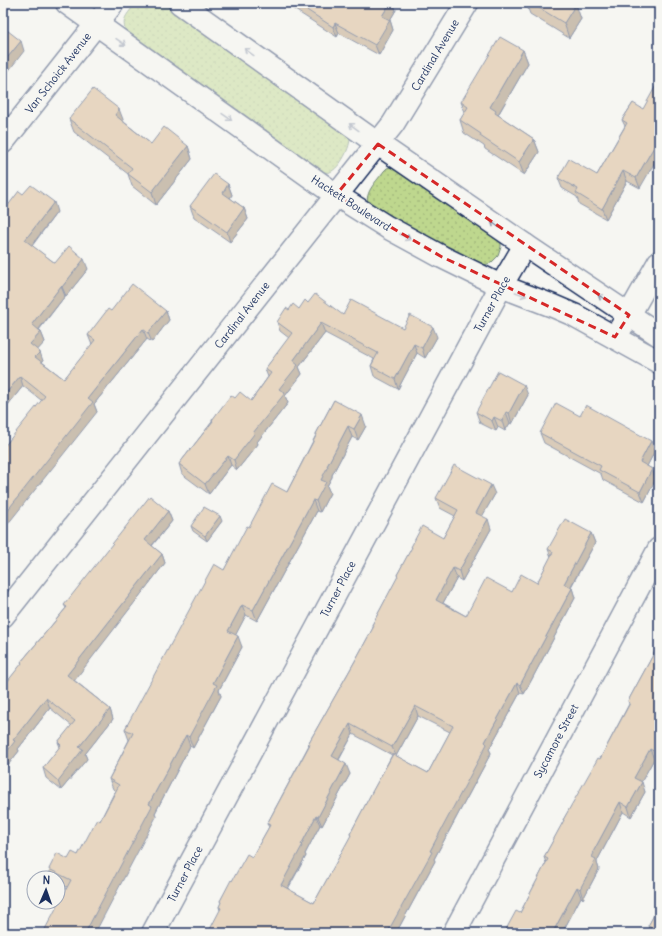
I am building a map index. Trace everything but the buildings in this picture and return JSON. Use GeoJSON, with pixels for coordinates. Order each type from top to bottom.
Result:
{"type":"FeatureCollection","features":[{"type":"Feature","properties":{"kind":"street","name":"Hackett Boulevard"},"geometry":{"type":"LineString","coordinates":[[67,3],[336,195],[387,226],[435,253],[501,286],[548,303],[574,315],[659,362]]}},
{"type":"Feature","properties":{"kind":"street","name":"Van Schoick Avenue"},"geometry":{"type":"LineString","coordinates":[[3,142],[113,3]]}},
{"type":"Feature","properties":{"kind":"street"},"geometry":{"type":"LineString","coordinates":[[180,3],[378,144],[659,336]]}},
{"type":"Feature","properties":{"kind":"street","name":"Cardinal Avenue"},"geometry":{"type":"LineString","coordinates":[[3,616],[397,119],[467,3]]}},
{"type":"Feature","properties":{"kind":"street","name":"Turner Place"},"geometry":{"type":"LineString","coordinates":[[153,933],[501,286],[525,245]]}},
{"type":"Feature","properties":{"kind":"street"},"geometry":{"type":"LineString","coordinates":[[615,337],[659,262]]}},
{"type":"Feature","properties":{"kind":"street","name":"Sycamore Street"},"geometry":{"type":"LineString","coordinates":[[454,933],[659,549]]}},
{"type":"Feature","properties":{"kind":"highlighted area"},"geometry":{"type":"Polygon","coordinates":[[[378,144],[629,315],[615,337],[442,257],[336,195],[378,144]]]}},
{"type":"Feature","properties":{"kind":"green space"},"geometry":{"type":"Polygon","coordinates":[[[136,3],[165,3],[350,136],[349,146],[341,162],[334,170],[330,172],[320,171],[127,34],[124,21],[127,14],[136,3]]]}},
{"type":"Feature","properties":{"kind":"green space"},"geometry":{"type":"Polygon","coordinates":[[[394,167],[498,239],[501,247],[498,256],[491,263],[481,266],[368,205],[367,200],[369,191],[384,171],[394,167]]]}}]}
